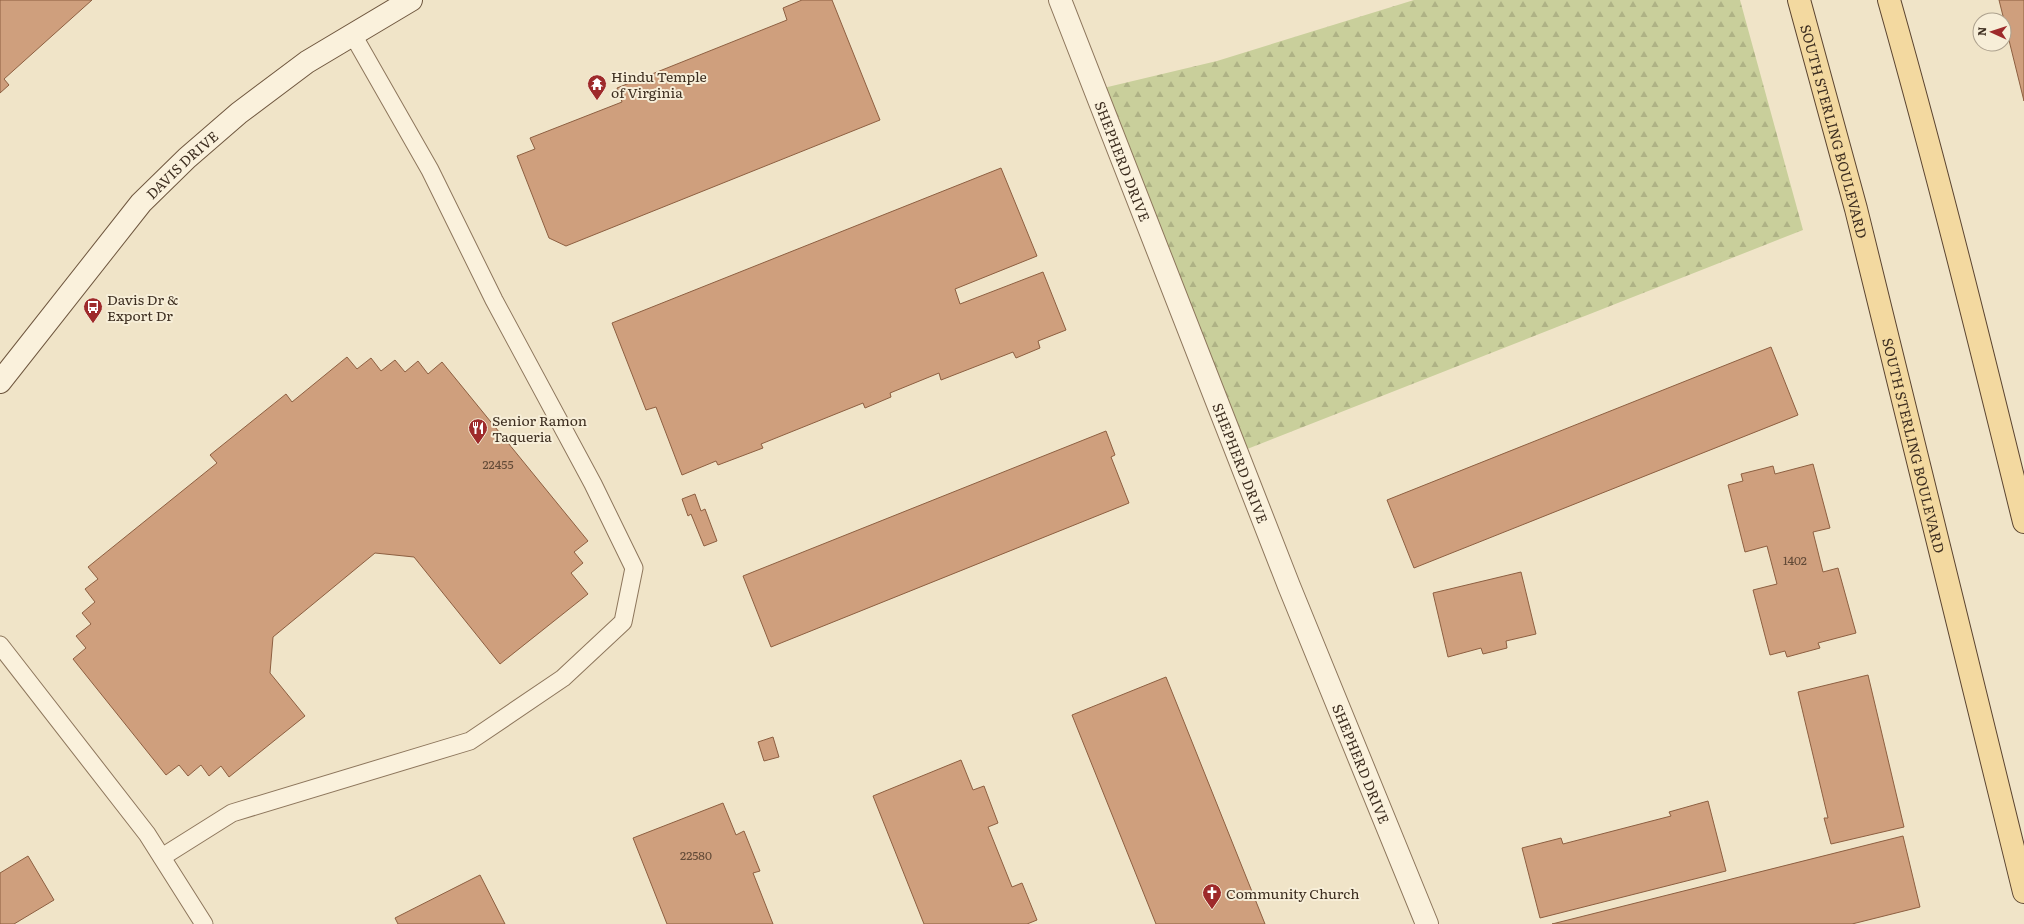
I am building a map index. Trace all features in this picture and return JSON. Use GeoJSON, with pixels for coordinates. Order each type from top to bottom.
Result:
{"type":"FeatureCollection","features":[{"type":"Feature","properties":{"kind":"main road","name":"SOUTH STERLING BOULEVARD"},"geometry":{"type":"LineString","coordinates":[[1799,0],[1856,209],[2024,892]]}},
{"type":"Feature","properties":{"kind":"main road"},"geometry":{"type":"LineString","coordinates":[[1890,0],[1963,270],[2024,522]]}},
{"type":"Feature","properties":{"kind":"street","name":"DAVIS DRIVE"},"geometry":{"type":"LineString","coordinates":[[0,382],[141,203],[187,158],[239,113],[307,62],[353,36],[411,0]]}},
{"type":"Feature","properties":{"kind":"street","name":"SHEPHERD DRIVE"},"geometry":{"type":"LineString","coordinates":[[1060,0],[1280,564],[1426,924]]}},
{"type":"Feature","properties":{"kind":"lane"},"geometry":{"type":"LineString","coordinates":[[162,857],[232,813],[470,741],[563,678],[623,622],[634,568],[593,484],[494,300],[430,170],[353,36]]}},
{"type":"Feature","properties":{"kind":"lane"},"geometry":{"type":"LineString","coordinates":[[0,645],[147,834],[204,924]]}},
{"type":"Feature","properties":{"kind":"green space"},"geometry":{"type":"Polygon","coordinates":[[[1414,0],[1740,0],[1803,230],[1237,453],[1095,90],[1217,61],[1414,0]]]}},
{"type":"Feature","properties":{"kind":"building"},"geometry":{"type":"Polygon","coordinates":[[[0,0],[92,0],[4,79],[9,85],[0,93],[0,0]]]}},
{"type":"Feature","properties":{"kind":"building"},"geometry":{"type":"Polygon","coordinates":[[[802,0],[832,0],[880,120],[566,246],[549,238],[517,156],[535,149],[530,138],[622,102],[617,88],[787,20],[783,8],[802,0]]]}},
{"type":"Feature","properties":{"kind":"building"},"geometry":{"type":"Polygon","coordinates":[[[1999,0],[2024,0],[2024,101],[2012,52],[2012,12],[2002,12],[1999,0]]]}},
{"type":"Feature","properties":{"kind":"building"},"geometry":{"type":"Polygon","coordinates":[[[1001,168],[1037,256],[955,289],[960,304],[1043,272],[1066,330],[1038,341],[1040,348],[1016,358],[1013,352],[941,380],[939,373],[890,393],[891,397],[865,408],[863,403],[761,444],[763,448],[718,465],[716,461],[682,475],[656,407],[646,410],[612,323],[1001,168]]]}},
{"type":"Feature","properties":{"kind":"building"},"geometry":{"type":"Polygon","coordinates":[[[1771,347],[1798,415],[1414,568],[1387,500],[1771,347]]]}},
{"type":"Feature","properties":{"kind":"building"},"geometry":{"type":"Polygon","coordinates":[[[347,357],[357,369],[371,358],[381,371],[395,360],[405,372],[418,361],[428,374],[442,362],[588,541],[574,552],[583,563],[571,573],[588,594],[500,664],[414,557],[375,553],[273,637],[270,673],[305,716],[229,777],[221,766],[209,776],[201,765],[188,776],[179,765],[166,775],[73,659],[86,648],[76,636],[91,624],[82,613],[95,602],[85,589],[98,579],[88,567],[217,463],[210,455],[286,394],[292,402],[347,357]]]}},
{"type":"Feature","properties":{"kind":"building"},"geometry":{"type":"Polygon","coordinates":[[[1106,431],[1115,455],[1111,457],[1129,503],[771,647],[743,576],[1106,431]]]}},
{"type":"Feature","properties":{"kind":"building"},"geometry":{"type":"Polygon","coordinates":[[[1813,464],[1830,528],[1813,532],[1823,572],[1838,568],[1856,633],[1818,643],[1820,648],[1787,657],[1785,651],[1770,655],[1753,590],[1777,584],[1767,546],[1745,552],[1728,485],[1743,481],[1741,474],[1773,466],[1775,474],[1813,464]]]}},
{"type":"Feature","properties":{"kind":"building"},"geometry":{"type":"Polygon","coordinates":[[[695,494],[701,511],[705,509],[717,541],[704,546],[691,514],[688,516],[682,499],[695,494]]]}},
{"type":"Feature","properties":{"kind":"building"},"geometry":{"type":"Polygon","coordinates":[[[1521,572],[1536,634],[1506,641],[1507,648],[1483,654],[1481,648],[1448,657],[1433,593],[1521,572]]]}},
{"type":"Feature","properties":{"kind":"building"},"geometry":{"type":"Polygon","coordinates":[[[1868,675],[1904,827],[1831,844],[1824,818],[1828,818],[1798,692],[1868,675]]]}},
{"type":"Feature","properties":{"kind":"building"},"geometry":{"type":"Polygon","coordinates":[[[1166,677],[1265,924],[1156,924],[1072,715],[1166,677]]]}},
{"type":"Feature","properties":{"kind":"building"},"geometry":{"type":"Polygon","coordinates":[[[773,737],[779,757],[764,761],[758,742],[773,737]]]}},
{"type":"Feature","properties":{"kind":"building"},"geometry":{"type":"Polygon","coordinates":[[[961,760],[973,790],[984,786],[998,823],[988,827],[1012,887],[1022,883],[1037,920],[1027,924],[924,924],[873,796],[961,760]]]}},
{"type":"Feature","properties":{"kind":"building"},"geometry":{"type":"Polygon","coordinates":[[[1708,801],[1726,871],[1540,918],[1522,848],[1561,838],[1563,844],[1671,816],[1669,812],[1708,801]]]}},
{"type":"Feature","properties":{"kind":"building"},"geometry":{"type":"Polygon","coordinates":[[[723,803],[736,835],[744,831],[760,871],[753,873],[773,924],[667,924],[633,838],[723,803]]]}},
{"type":"Feature","properties":{"kind":"building"},"geometry":{"type":"Polygon","coordinates":[[[1903,836],[1920,907],[1852,924],[1552,924],[1903,836]]]}},
{"type":"Feature","properties":{"kind":"building"},"geometry":{"type":"Polygon","coordinates":[[[28,856],[54,900],[14,924],[0,924],[0,873],[28,856]]]}},
{"type":"Feature","properties":{"kind":"building"},"geometry":{"type":"Polygon","coordinates":[[[480,875],[505,924],[398,924],[395,918],[480,875]]]}},
{"type":"Feature","properties":{"kind":"place","name":"Hindu Temple of Virginia"},"geometry":{"type":"Point","coordinates":[597,101]}},
{"type":"Feature","properties":{"kind":"place","name":"Davis Dr & Export Dr"},"geometry":{"type":"Point","coordinates":[93,324]}},
{"type":"Feature","properties":{"kind":"place","name":"Senior Ramon Taqueria"},"geometry":{"type":"Point","coordinates":[478,445]}},
{"type":"Feature","properties":{"kind":"place","name":"Community Church"},"geometry":{"type":"Point","coordinates":[1212,910]}}]}
